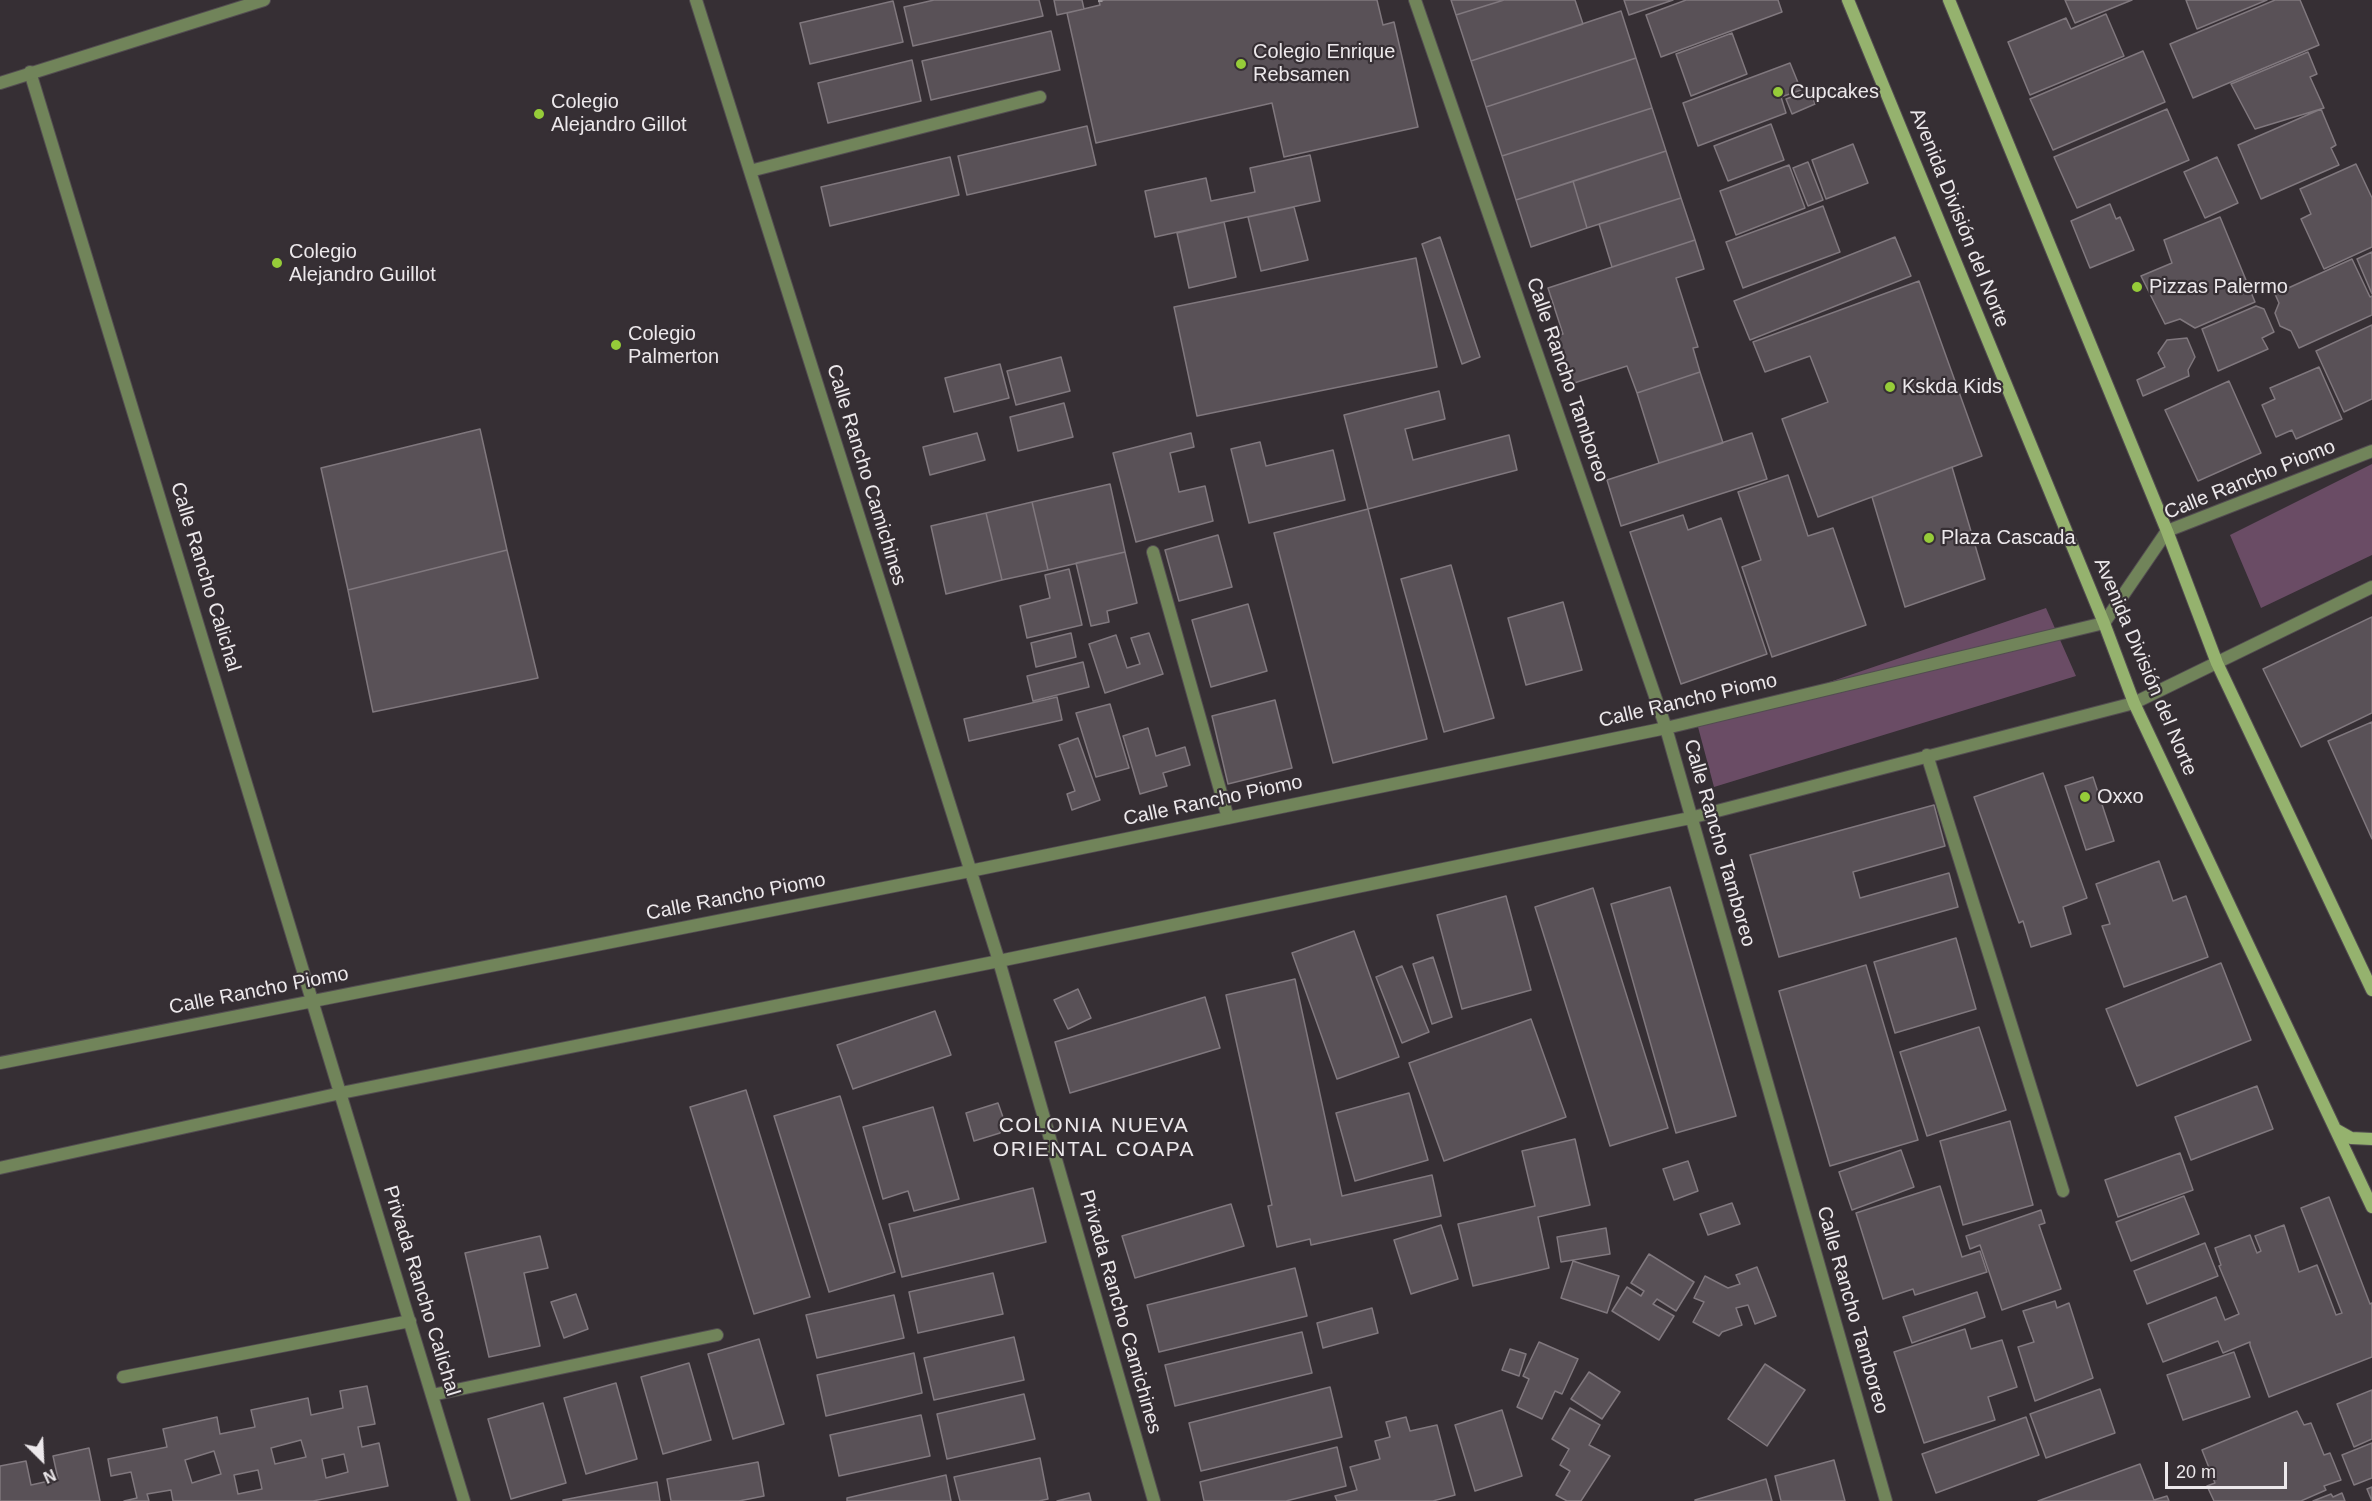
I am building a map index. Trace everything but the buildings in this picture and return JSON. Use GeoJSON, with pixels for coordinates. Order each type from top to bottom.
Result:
{"type":"FeatureCollection","features":[{"type":"Feature","properties":{"kind":"main road","name":"Avenida División del Norte"},"geometry":{"type":"LineString","coordinates":[[1848,0],[2104,623],[2134,703],[2372,1207]]}},
{"type":"Feature","properties":{"kind":"main road"},"geometry":{"type":"LineString","coordinates":[[1949,0],[2167,531],[2217,663],[2372,990]]}},
{"type":"Feature","properties":{"kind":"main road"},"geometry":{"type":"LineString","coordinates":[[2335,1129],[2351,1138],[2372,1139]]}},
{"type":"Feature","properties":{"kind":"street"},"geometry":{"type":"LineString","coordinates":[[0,83],[264,0]]}},
{"type":"Feature","properties":{"kind":"street","name":"Calle Rancho Camichines"},"geometry":{"type":"LineString","coordinates":[[696,0],[999,961]]}},
{"type":"Feature","properties":{"kind":"street","name":"Calle Rancho Tamboreo"},"geometry":{"type":"LineString","coordinates":[[1415,0],[1666,728],[1886,1501]]}},
{"type":"Feature","properties":{"kind":"street","name":"Calle Rancho Calichal"},"geometry":{"type":"LineString","coordinates":[[30,72],[341,1093]]}},
{"type":"Feature","properties":{"kind":"street"},"geometry":{"type":"LineString","coordinates":[[750,171],[1040,98]]}},
{"type":"Feature","properties":{"kind":"street","name":"Calle Rancho Piomo"},"geometry":{"type":"LineString","coordinates":[[0,1064],[970,871],[1666,728],[2104,623],[2167,531],[2372,451]]}},
{"type":"Feature","properties":{"kind":"street"},"geometry":{"type":"LineString","coordinates":[[1154,552],[1228,818]]}},
{"type":"Feature","properties":{"kind":"street"},"geometry":{"type":"LineString","coordinates":[[0,1168],[341,1093],[999,961],[1690,818],[2134,703],[2372,587]]}},
{"type":"Feature","properties":{"kind":"street"},"geometry":{"type":"LineString","coordinates":[[1927,755],[2063,1191]]}},
{"type":"Feature","properties":{"kind":"street","name":"Privada Rancho Camichines"},"geometry":{"type":"LineString","coordinates":[[999,961],[1154,1501]]}},
{"type":"Feature","properties":{"kind":"street","name":"Privada Rancho Calichal"},"geometry":{"type":"LineString","coordinates":[[341,1093],[464,1501]]}},
{"type":"Feature","properties":{"kind":"street"},"geometry":{"type":"LineString","coordinates":[[123,1377],[410,1321]]}},
{"type":"Feature","properties":{"kind":"street"},"geometry":{"type":"LineString","coordinates":[[432,1395],[717,1335]]}},
{"type":"Feature","properties":{"kind":"path"},"geometry":{"type":"LineString","coordinates":[[1098,0],[1105,0]]}},
{"type":"Feature","properties":{"kind":"shaded area"},"geometry":{"type":"Polygon","coordinates":[[[2372,464],[2372,555],[2261,608],[2230,535],[2372,464]]]}},
{"type":"Feature","properties":{"kind":"shaded area"},"geometry":{"type":"Polygon","coordinates":[[[2046,608],[2076,676],[1714,787],[1698,727],[2046,608]]]}},
{"type":"Feature","properties":{"kind":"place","name":"Colegio Enrique Rebsamen"},"geometry":{"type":"Point","coordinates":[1241,64]}},
{"type":"Feature","properties":{"kind":"place","name":"Cupcakes"},"geometry":{"type":"Point","coordinates":[1778,92]}},
{"type":"Feature","properties":{"kind":"place","name":"Colegio Alejandro Gillot"},"geometry":{"type":"Point","coordinates":[539,114]}},
{"type":"Feature","properties":{"kind":"place","name":"Colegio Alejandro Guillot"},"geometry":{"type":"Point","coordinates":[277,263]}},
{"type":"Feature","properties":{"kind":"place","name":"Pizzas Palermo"},"geometry":{"type":"Point","coordinates":[2137,287]}},
{"type":"Feature","properties":{"kind":"place","name":"Colegio Palmerton"},"geometry":{"type":"Point","coordinates":[616,345]}},
{"type":"Feature","properties":{"kind":"place","name":"Kskda Kids"},"geometry":{"type":"Point","coordinates":[1890,387]}},
{"type":"Feature","properties":{"kind":"place","name":"Plaza Cascada"},"geometry":{"type":"Point","coordinates":[1929,538]}},
{"type":"Feature","properties":{"kind":"place","name":"Oxxo"},"geometry":{"type":"Point","coordinates":[2085,797]}},
{"type":"Feature","properties":{"kind":"district","name":"COLONIA NUEVA ORIENTAL COAPA"},"geometry":{"type":"Point","coordinates":[1094,1138]}}]}
